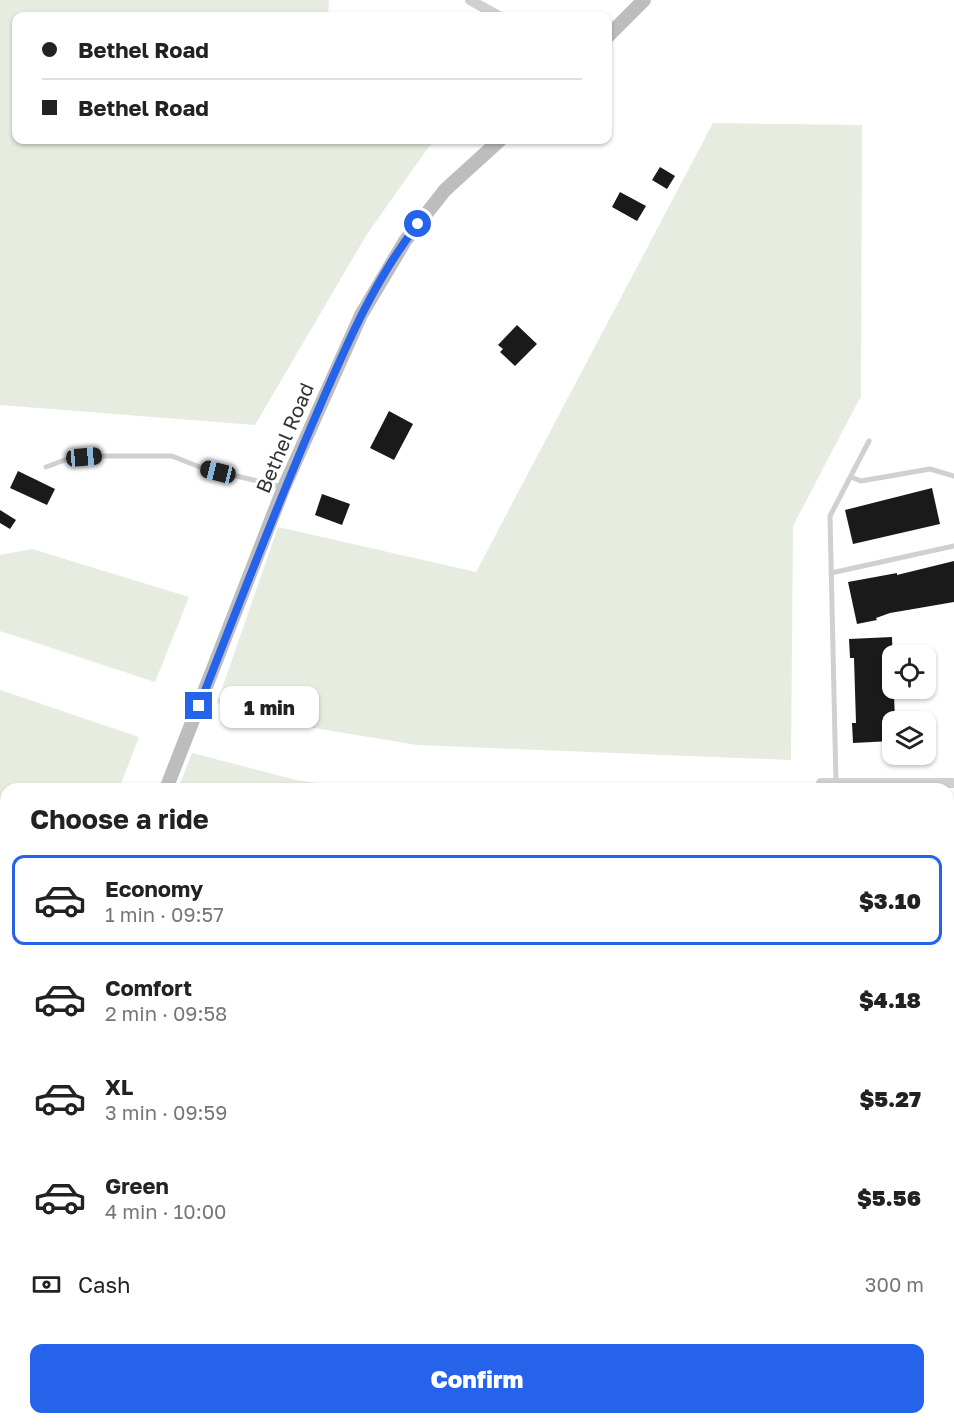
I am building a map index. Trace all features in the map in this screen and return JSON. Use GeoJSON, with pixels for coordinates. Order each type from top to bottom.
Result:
{"type":"FeatureCollection","features":[{"type":"Feature","properties":{"kind":"main road"},"geometry":{"type":"LineString","coordinates":[[612,32],[644,0]]}},
{"type":"Feature","properties":{"kind":"main road","name":"Bethel Road"},"geometry":{"type":"LineString","coordinates":[[168,783],[284,487],[361,315],[405,241],[445,190],[496,144]]}},
{"type":"Feature","properties":{"kind":"street"},"geometry":{"type":"LineString","coordinates":[[470,0],[492,12]]}},
{"type":"Feature","properties":{"kind":"street"},"geometry":{"type":"LineString","coordinates":[[821,783],[954,783]]}},
{"type":"Feature","properties":{"kind":"lane"},"geometry":{"type":"LineString","coordinates":[[836,783],[830,516],[869,441]]}},
{"type":"Feature","properties":{"kind":"lane"},"geometry":{"type":"LineString","coordinates":[[46,466],[70,458],[172,456],[202,468],[284,487]]}},
{"type":"Feature","properties":{"kind":"lane"},"geometry":{"type":"LineString","coordinates":[[851,477],[861,481],[930,470],[954,476]]}},
{"type":"Feature","properties":{"kind":"lane"},"geometry":{"type":"LineString","coordinates":[[831,573],[954,546]]}},
{"type":"Feature","properties":{"kind":"shaded area"},"geometry":{"type":"Polygon","coordinates":[[[0,0],[329,0],[328,12],[12,12],[12,144],[432,144],[367,234],[255,425],[0,405],[0,0]]]}},
{"type":"Feature","properties":{"kind":"shaded area"},"geometry":{"type":"Polygon","coordinates":[[[713,123],[862,125],[861,396],[793,526],[791,760],[417,745],[314,728],[217,703],[278,527],[476,572],[713,123]]]}},
{"type":"Feature","properties":{"kind":"shaded area"},"geometry":{"type":"Polygon","coordinates":[[[32,549],[189,597],[155,682],[0,631],[0,555],[32,549]]]}},
{"type":"Feature","properties":{"kind":"shaded area"},"geometry":{"type":"Polygon","coordinates":[[[0,690],[139,737],[121,783],[0,783],[0,690]]]}},
{"type":"Feature","properties":{"kind":"shaded area"},"geometry":{"type":"Polygon","coordinates":[[[192,753],[296,780],[316,783],[180,783],[192,753]]]}},
{"type":"Feature","properties":{"kind":"building"},"geometry":{"type":"Polygon","coordinates":[[[660,167],[675,176],[667,189],[652,180],[660,167]]]}},
{"type":"Feature","properties":{"kind":"building"},"geometry":{"type":"Polygon","coordinates":[[[620,192],[646,206],[637,221],[612,207],[620,192]]]}},
{"type":"Feature","properties":{"kind":"building"},"geometry":{"type":"Polygon","coordinates":[[[517,325],[537,344],[515,366],[500,352],[503,349],[498,345],[517,325]]]}},
{"type":"Feature","properties":{"kind":"building"},"geometry":{"type":"Polygon","coordinates":[[[389,411],[413,424],[394,460],[370,448],[389,411]]]}},
{"type":"Feature","properties":{"kind":"building"},"geometry":{"type":"Polygon","coordinates":[[[18,471],[55,489],[47,505],[10,488],[18,471]]]}},
{"type":"Feature","properties":{"kind":"building"},"geometry":{"type":"Polygon","coordinates":[[[932,488],[940,524],[853,544],[845,510],[932,488]]]}},
{"type":"Feature","properties":{"kind":"building"},"geometry":{"type":"Polygon","coordinates":[[[322,494],[350,504],[342,525],[315,515],[322,494]]]}},
{"type":"Feature","properties":{"kind":"building"},"geometry":{"type":"Polygon","coordinates":[[[0,510],[16,520],[10,529],[0,523],[0,510]]]}},
{"type":"Feature","properties":{"kind":"building"},"geometry":{"type":"Polygon","coordinates":[[[954,561],[954,602],[890,613],[876,618],[877,620],[857,624],[848,582],[897,573],[897,575],[954,561]]]}},
{"type":"Feature","properties":{"kind":"building"},"geometry":{"type":"Polygon","coordinates":[[[892,637],[892,645],[882,645],[882,699],[894,699],[895,711],[882,711],[882,742],[853,743],[852,723],[856,723],[854,658],[850,658],[849,639],[892,637]]]}},
{"type":"Feature","properties":{"kind":"route"},"geometry":{"type":"LineString","coordinates":[[199,706],[284,487],[329,384],[361,315],[405,241],[418,224]]}}]}
